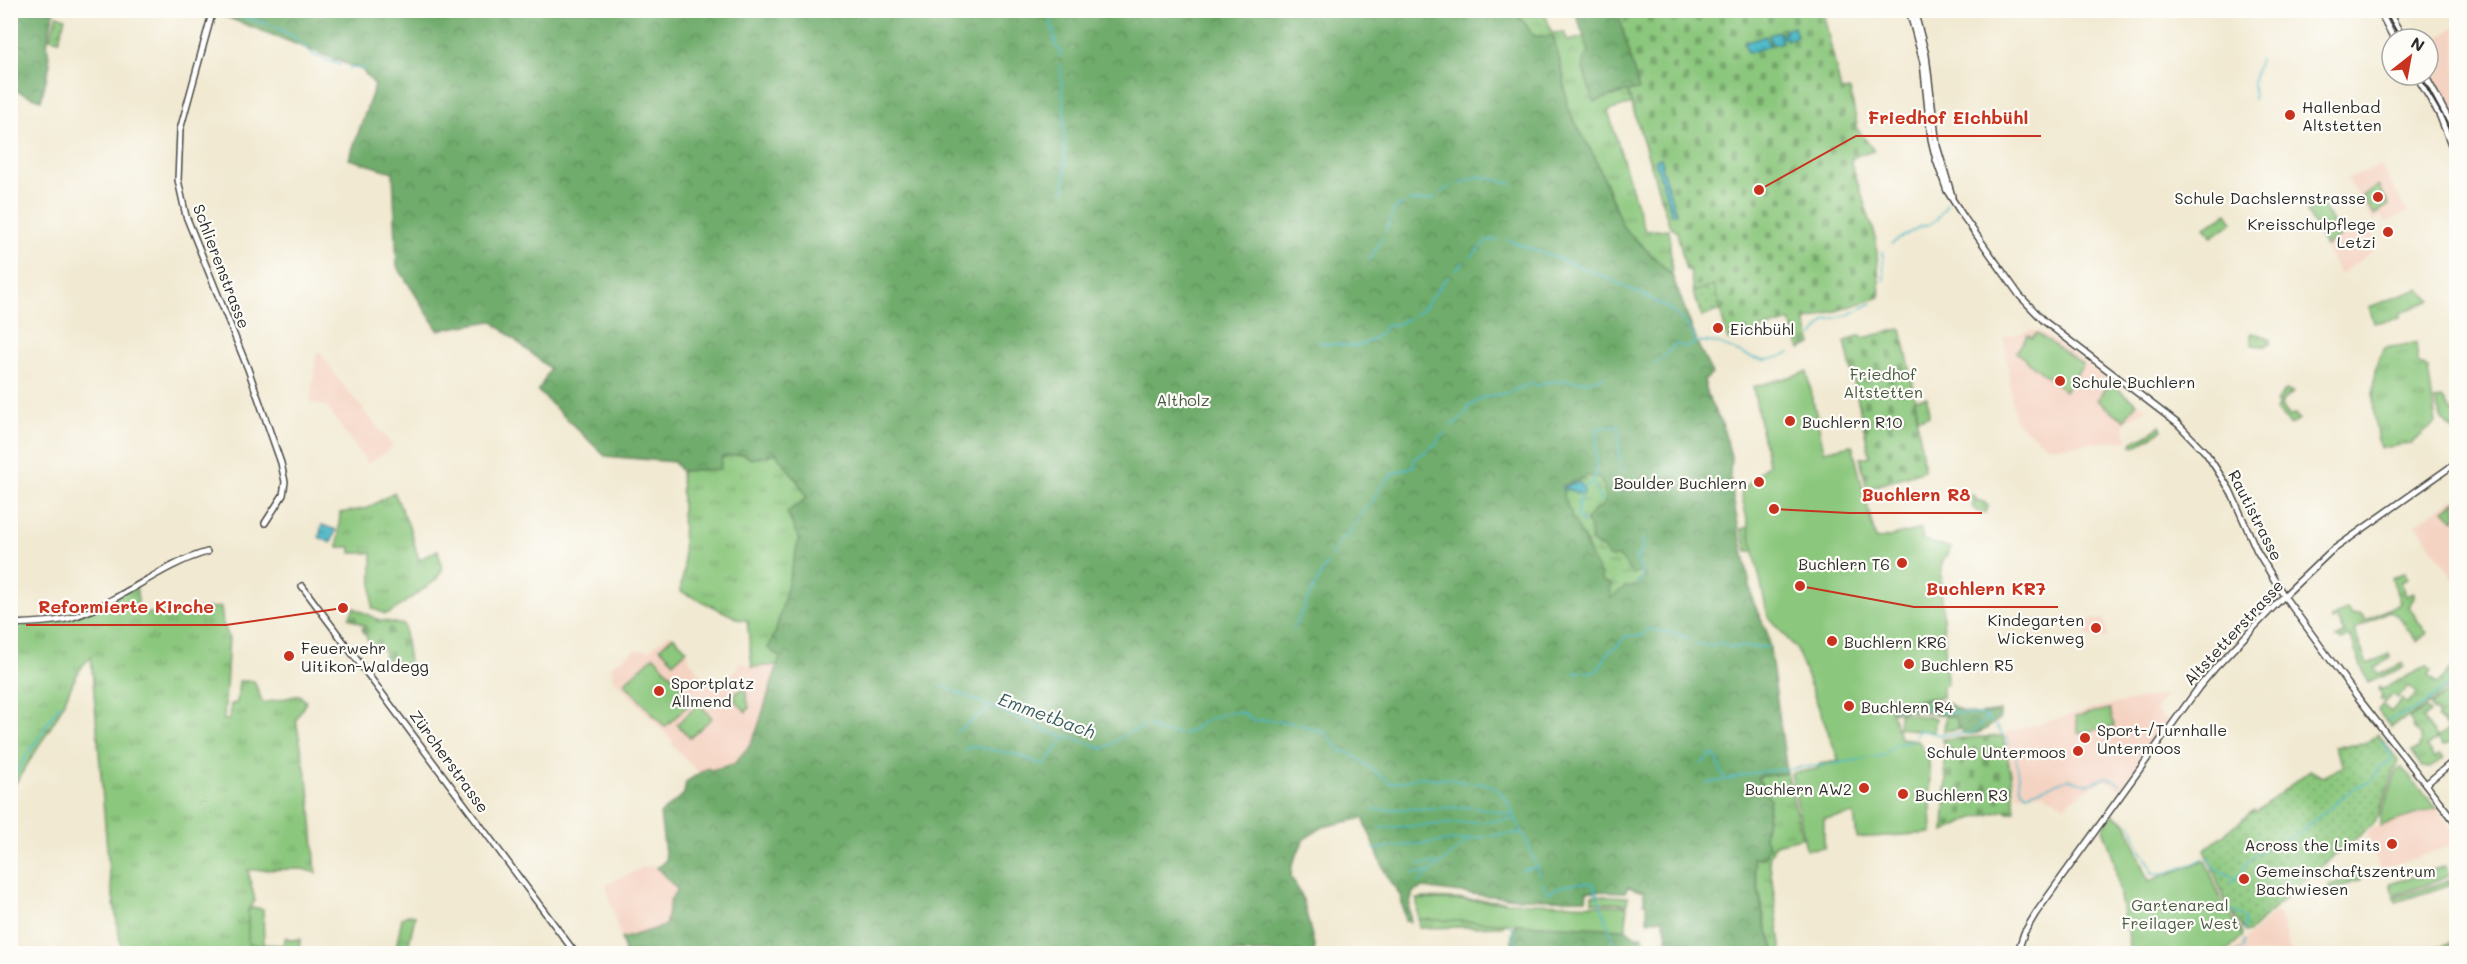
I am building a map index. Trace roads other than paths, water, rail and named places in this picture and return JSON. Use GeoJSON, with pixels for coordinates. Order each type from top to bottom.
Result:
{"type":"FeatureCollection","features":[{"type":"Feature","properties":{"kind":"street","name":"Schlierenstrasse"},"geometry":{"type":"LineString","coordinates":[[213,10],[180,130],[178,180],[186,216],[248,369],[282,463],[285,482],[283,495],[265,523]]}},
{"type":"Feature","properties":{"kind":"street","name":"Rautistrasse"},"geometry":{"type":"LineString","coordinates":[[1909,10],[1921,52],[1936,160],[1947,191],[1995,262],[2035,313],[2178,424],[2206,453],[2230,490],[2257,551],[2284,596],[2356,695],[2457,823]]}},
{"type":"Feature","properties":{"kind":"street","name":"Rautistrasse"},"geometry":{"type":"LineString","coordinates":[[1914,10],[1926,55],[1937,146],[1953,197]]}},
{"type":"Feature","properties":{"kind":"street"},"geometry":{"type":"LineString","coordinates":[[2379,10],[2388,27]]}},
{"type":"Feature","properties":{"kind":"street"},"geometry":{"type":"LineString","coordinates":[[2388,10],[2397,27]]}},
{"type":"Feature","properties":{"kind":"street"},"geometry":{"type":"LineString","coordinates":[[2423,87],[2439,114],[2457,158]]}},
{"type":"Feature","properties":{"kind":"street"},"geometry":{"type":"LineString","coordinates":[[2432,87],[2457,133]]}},
{"type":"Feature","properties":{"kind":"street","name":"Altstetterstrasse"},"geometry":{"type":"LineString","coordinates":[[2017,954],[2026,929],[2036,913],[2199,687],[2284,596],[2345,539],[2457,463]]}},
{"type":"Feature","properties":{"kind":"street"},"geometry":{"type":"LineString","coordinates":[[10,624],[41,623],[70,618],[116,596],[171,565],[207,552]]}},
{"type":"Feature","properties":{"kind":"street","name":"Zürcherstrasse"},"geometry":{"type":"LineString","coordinates":[[302,586],[576,954]]}},
{"type":"Feature","properties":{"kind":"street"},"geometry":{"type":"LineString","coordinates":[[2426,784],[2457,759]]}},
{"type":"Feature","properties":{"kind":"water"},"geometry":{"type":"Polygon","coordinates":[[[1794,27],[1797,37],[1787,40],[1785,37],[1781,38],[1782,42],[1772,45],[1769,35],[1779,32],[1780,35],[1785,34],[1784,30],[1794,27]]]}},
{"type":"Feature","properties":{"kind":"water"},"geometry":{"type":"Polygon","coordinates":[[[1766,36],[1769,46],[1748,53],[1744,43],[1766,36]]]}},
{"type":"Feature","properties":{"kind":"water"},"geometry":{"type":"Polygon","coordinates":[[[1661,158],[1663,164],[1661,166],[1676,213],[1672,214],[1655,160],[1661,158]]]}},
{"type":"Feature","properties":{"kind":"water"},"geometry":{"type":"Polygon","coordinates":[[[1578,482],[1583,487],[1584,494],[1580,495],[1578,491],[1576,493],[1570,489],[1563,490],[1563,487],[1578,482]]]}},
{"type":"Feature","properties":{"kind":"water"},"geometry":{"type":"Polygon","coordinates":[[[322,525],[336,530],[331,543],[319,537],[322,525]]]}},
{"type":"Feature","properties":{"kind":"waterway"},"geometry":{"type":"LineString","coordinates":[[1051,10],[1052,29],[1055,32],[1053,37],[1056,40],[1055,46],[1060,51],[1060,57]]}},
{"type":"Feature","properties":{"kind":"waterway"},"geometry":{"type":"LineString","coordinates":[[2338,20],[2343,10]]}},
{"type":"Feature","properties":{"kind":"waterway"},"geometry":{"type":"LineString","coordinates":[[223,12],[271,25],[291,35],[314,55],[340,65]]}},
{"type":"Feature","properties":{"kind":"waterway"},"geometry":{"type":"LineString","coordinates":[[2254,99],[2253,83],[2260,59]]}},
{"type":"Feature","properties":{"kind":"waterway"},"geometry":{"type":"LineString","coordinates":[[1060,64],[1064,108],[1065,191]]}},
{"type":"Feature","properties":{"kind":"waterway"},"geometry":{"type":"LineString","coordinates":[[349,68],[365,69]]}},
{"type":"Feature","properties":{"kind":"waterway"},"geometry":{"type":"LineString","coordinates":[[1458,184],[1481,176],[1512,184]]}},
{"type":"Feature","properties":{"kind":"waterway"},"geometry":{"type":"LineString","coordinates":[[1441,193],[1450,186]]}},
{"type":"Feature","properties":{"kind":"waterway"},"geometry":{"type":"LineString","coordinates":[[1409,201],[1430,200],[1435,197]]}},
{"type":"Feature","properties":{"kind":"waterway"},"geometry":{"type":"LineString","coordinates":[[1385,231],[1395,209],[1403,204]]}},
{"type":"Feature","properties":{"kind":"waterway"},"geometry":{"type":"LineString","coordinates":[[1891,244],[1919,227],[1930,224],[1937,219],[1947,204]]}},
{"type":"Feature","properties":{"kind":"waterway"},"geometry":{"type":"LineString","coordinates":[[1369,261],[1382,238]]}},
{"type":"Feature","properties":{"kind":"waterway"},"geometry":{"type":"LineString","coordinates":[[1471,257],[1487,241],[1498,240]]}},
{"type":"Feature","properties":{"kind":"waterway"},"geometry":{"type":"LineString","coordinates":[[1508,240],[1583,268]]}},
{"type":"Feature","properties":{"kind":"waterway"},"geometry":{"type":"LineString","coordinates":[[1883,251],[1884,281]]}},
{"type":"Feature","properties":{"kind":"waterway"},"geometry":{"type":"LineString","coordinates":[[1456,270],[1464,262]]}},
{"type":"Feature","properties":{"kind":"waterway"},"geometry":{"type":"LineString","coordinates":[[1585,269],[1612,280]]}},
{"type":"Feature","properties":{"kind":"waterway"},"geometry":{"type":"LineString","coordinates":[[1414,315],[1422,309],[1448,277]]}},
{"type":"Feature","properties":{"kind":"waterway"},"geometry":{"type":"LineString","coordinates":[[1614,281],[1673,312],[1691,331],[1697,343]]}},
{"type":"Feature","properties":{"kind":"waterway"},"geometry":{"type":"LineString","coordinates":[[1813,336],[1826,320],[1848,315],[1872,303]]}},
{"type":"Feature","properties":{"kind":"waterway"},"geometry":{"type":"LineString","coordinates":[[1319,341],[1327,345],[1333,343],[1361,345],[1376,337],[1387,325],[1398,324],[1409,318]]}},
{"type":"Feature","properties":{"kind":"waterway"},"geometry":{"type":"LineString","coordinates":[[1700,342],[1716,343],[1763,360],[1790,353]]}},
{"type":"Feature","properties":{"kind":"waterway"},"geometry":{"type":"LineString","coordinates":[[1653,364],[1661,360],[1675,344],[1687,347],[1696,343]]}},
{"type":"Feature","properties":{"kind":"waterway"},"geometry":{"type":"LineString","coordinates":[[1452,426],[1465,415],[1468,407],[1484,397],[1507,393],[1532,383],[1537,386],[1545,383],[1587,381],[1604,377]]}},
{"type":"Feature","properties":{"kind":"waterway"},"geometry":{"type":"LineString","coordinates":[[1583,487],[1593,483],[1595,475],[1597,428],[1619,425],[1619,455],[1623,474]]}},
{"type":"Feature","properties":{"kind":"waterway"},"geometry":{"type":"LineString","coordinates":[[1331,557],[1340,541],[1350,532],[1365,508],[1373,501],[1379,489],[1393,474],[1414,466],[1414,459],[1438,442],[1440,437],[1446,433]]}},
{"type":"Feature","properties":{"kind":"waterway"},"geometry":{"type":"LineString","coordinates":[[1593,485],[1602,503]]}},
{"type":"Feature","properties":{"kind":"waterway"},"geometry":{"type":"LineString","coordinates":[[1580,495],[1577,515],[1584,524]]}},
{"type":"Feature","properties":{"kind":"waterway"},"geometry":{"type":"LineString","coordinates":[[1637,584],[1642,579],[1641,569],[1635,557],[1640,555],[1643,546],[1642,539]]}},
{"type":"Feature","properties":{"kind":"waterway"},"geometry":{"type":"LineString","coordinates":[[1293,629],[1327,563]]}},
{"type":"Feature","properties":{"kind":"waterway"},"geometry":{"type":"LineString","coordinates":[[1585,672],[1597,671],[1611,649],[1615,648],[1626,636],[1642,636],[1647,629],[1675,633],[1689,639]]}},
{"type":"Feature","properties":{"kind":"waterway"},"geometry":{"type":"LineString","coordinates":[[1695,643],[1710,646],[1721,643],[1730,647],[1769,647]]}},
{"type":"Feature","properties":{"kind":"waterway"},"geometry":{"type":"LineString","coordinates":[[1574,673],[1581,672]]}},
{"type":"Feature","properties":{"kind":"waterway"},"geometry":{"type":"LineString","coordinates":[[2388,721],[2422,706],[2456,677]]}},
{"type":"Feature","properties":{"kind":"waterway","name":"Emmetbach"},"geometry":{"type":"LineString","coordinates":[[940,685],[1054,734],[1074,738],[1104,749],[1129,732],[1144,727]]}},
{"type":"Feature","properties":{"kind":"waterway"},"geometry":{"type":"LineString","coordinates":[[10,782],[60,704]]}},
{"type":"Feature","properties":{"kind":"waterway"},"geometry":{"type":"LineString","coordinates":[[1896,709],[1911,705],[1987,717]]}},
{"type":"Feature","properties":{"kind":"waterway"},"geometry":{"type":"LineString","coordinates":[[956,732],[990,708]]}},
{"type":"Feature","properties":{"kind":"waterway","name":"Emmetbach"},"geometry":{"type":"LineString","coordinates":[[1148,725],[1161,733],[1182,734],[1210,719],[1238,712],[1254,721],[1294,723]]}},
{"type":"Feature","properties":{"kind":"waterway"},"geometry":{"type":"LineString","coordinates":[[1915,736],[1920,730],[1941,735],[1973,733],[1987,717],[1993,724]]}},
{"type":"Feature","properties":{"kind":"waterway","name":"Emmetbach"},"geometry":{"type":"LineString","coordinates":[[1299,724],[1326,733],[1340,750],[1350,753],[1389,782],[1397,783],[1421,777],[1439,780],[1445,778],[1468,783]]}},
{"type":"Feature","properties":{"kind":"waterway"},"geometry":{"type":"LineString","coordinates":[[1996,726],[2003,735]]}},
{"type":"Feature","properties":{"kind":"waterway"},"geometry":{"type":"LineString","coordinates":[[2007,737],[2009,745]]}},
{"type":"Feature","properties":{"kind":"waterway"},"geometry":{"type":"LineString","coordinates":[[965,750],[972,746],[1018,755],[1044,766],[1064,739]]}},
{"type":"Feature","properties":{"kind":"waterway"},"geometry":{"type":"LineString","coordinates":[[1870,758],[1884,755],[1895,745],[1913,740]]}},
{"type":"Feature","properties":{"kind":"waterway"},"geometry":{"type":"LineString","coordinates":[[2382,741],[2391,756]]}},
{"type":"Feature","properties":{"kind":"waterway"},"geometry":{"type":"LineString","coordinates":[[2015,752],[2021,788],[2027,794],[2068,779],[2089,784],[2106,777],[2120,785]]}},
{"type":"Feature","properties":{"kind":"waterway"},"geometry":{"type":"LineString","coordinates":[[1702,764],[1710,755],[1714,755],[1723,775],[1728,780],[1752,773],[1787,769]]}},
{"type":"Feature","properties":{"kind":"waterway"},"geometry":{"type":"LineString","coordinates":[[2230,883],[2241,874],[2245,865],[2255,856],[2271,844],[2296,835],[2354,788],[2372,781],[2379,768],[2389,763],[2392,758]]}},
{"type":"Feature","properties":{"kind":"waterway"},"geometry":{"type":"LineString","coordinates":[[1831,764],[1866,759]]}},
{"type":"Feature","properties":{"kind":"waterway"},"geometry":{"type":"LineString","coordinates":[[1805,767],[1827,765]]}},
{"type":"Feature","properties":{"kind":"waterway"},"geometry":{"type":"LineString","coordinates":[[1791,769],[1803,767]]}},
{"type":"Feature","properties":{"kind":"waterway"},"geometry":{"type":"LineString","coordinates":[[1706,783],[1725,780]]}},
{"type":"Feature","properties":{"kind":"waterway","name":"Emmetbach"},"geometry":{"type":"LineString","coordinates":[[1473,784],[1483,783],[1491,786],[1505,798],[1521,833],[1525,836],[1540,877]]}},
{"type":"Feature","properties":{"kind":"waterway"},"geometry":{"type":"LineString","coordinates":[[1373,810],[1471,807]]}},
{"type":"Feature","properties":{"kind":"waterway"},"geometry":{"type":"LineString","coordinates":[[1475,807],[1512,815]]}},
{"type":"Feature","properties":{"kind":"waterway"},"geometry":{"type":"LineString","coordinates":[[1482,822],[1514,819]]}},
{"type":"Feature","properties":{"kind":"waterway"},"geometry":{"type":"LineString","coordinates":[[1380,828],[1478,822]]}},
{"type":"Feature","properties":{"kind":"waterway"},"geometry":{"type":"LineString","coordinates":[[2131,824],[2152,873],[2170,871],[2204,858]]}},
{"type":"Feature","properties":{"kind":"waterway"},"geometry":{"type":"LineString","coordinates":[[1488,836],[1520,833]]}},
{"type":"Feature","properties":{"kind":"waterway"},"geometry":{"type":"LineString","coordinates":[[1374,849],[1484,837]]}},
{"type":"Feature","properties":{"kind":"waterway"},"geometry":{"type":"LineString","coordinates":[[1418,883],[1470,839]]}},
{"type":"Feature","properties":{"kind":"waterway"},"geometry":{"type":"LineString","coordinates":[[2208,857],[2213,868],[2234,877]]}},
{"type":"Feature","properties":{"kind":"waterway"},"geometry":{"type":"LineString","coordinates":[[1418,864],[1438,864]]}},
{"type":"Feature","properties":{"kind":"waterway"},"geometry":{"type":"LineString","coordinates":[[1522,870],[1536,867]]}},
{"type":"Feature","properties":{"kind":"waterway"},"geometry":{"type":"LineString","coordinates":[[1412,873],[1429,872]]}},
{"type":"Feature","properties":{"kind":"waterway","name":"Emmetbach"},"geometry":{"type":"LineString","coordinates":[[1542,882],[1548,893],[1569,884],[1593,883],[1618,954]]}},
{"type":"Feature","properties":{"kind":"waterway"},"geometry":{"type":"LineString","coordinates":[[2232,910],[2245,919],[2244,930]]}},
{"type":"Feature","properties":{"kind":"waterway"},"geometry":{"type":"LineString","coordinates":[[1509,925],[1512,927],[1518,954]]}},
{"type":"Feature","properties":{"kind":"waterway"},"geometry":{"type":"LineString","coordinates":[[2234,954],[2243,948],[2244,941]]}},
{"type":"Feature","properties":{"kind":"tram line"},"geometry":{"type":"LineString","coordinates":[[2384,10],[2394,27]]}},
{"type":"Feature","properties":{"kind":"tram line"},"geometry":{"type":"LineString","coordinates":[[2426,87],[2444,118],[2456,147]]}},
{"type":"Feature","properties":{"kind":"place","name":"Hallenbad Altstetten"},"geometry":{"type":"Point","coordinates":[2290,115]}},
{"type":"Feature","properties":{"kind":"place","name":"Friedhof Eichbühl"},"geometry":{"type":"Point","coordinates":[1759,190]}},
{"type":"Feature","properties":{"kind":"place","name":"Schule Dachslernstrasse"},"geometry":{"type":"Point","coordinates":[2378,197]}},
{"type":"Feature","properties":{"kind":"place","name":"Kreisschulpflege Letzi"},"geometry":{"type":"Point","coordinates":[2388,232]}},
{"type":"Feature","properties":{"kind":"place","name":"Eichbühl"},"geometry":{"type":"Point","coordinates":[1718,328]}},
{"type":"Feature","properties":{"kind":"place","name":"Schule Buchlern"},"geometry":{"type":"Point","coordinates":[2060,381]}},
{"type":"Feature","properties":{"kind":"place","name":"Buchlern R10"},"geometry":{"type":"Point","coordinates":[1790,421]}},
{"type":"Feature","properties":{"kind":"place","name":"Boulder Buchlern"},"geometry":{"type":"Point","coordinates":[1759,482]}},
{"type":"Feature","properties":{"kind":"place","name":"Buchlern R8"},"geometry":{"type":"Point","coordinates":[1774,509]}},
{"type":"Feature","properties":{"kind":"place","name":"Buchlern T6"},"geometry":{"type":"Point","coordinates":[1902,563]}},
{"type":"Feature","properties":{"kind":"place","name":"Buchlern KR7"},"geometry":{"type":"Point","coordinates":[1800,586]}},
{"type":"Feature","properties":{"kind":"place","name":"Reformierte Kirche"},"geometry":{"type":"Point","coordinates":[343,608]}},
{"type":"Feature","properties":{"kind":"place","name":"Kindegarten Wickenweg"},"geometry":{"type":"Point","coordinates":[2096,628]}},
{"type":"Feature","properties":{"kind":"place","name":"Buchlern KR6"},"geometry":{"type":"Point","coordinates":[1832,641]}},
{"type":"Feature","properties":{"kind":"place","name":"Feuerwehr Uitikon-Waldegg"},"geometry":{"type":"Point","coordinates":[289,656]}},
{"type":"Feature","properties":{"kind":"place","name":"Buchlern R5"},"geometry":{"type":"Point","coordinates":[1909,664]}},
{"type":"Feature","properties":{"kind":"place","name":"Sportplatz Allmend"},"geometry":{"type":"Point","coordinates":[659,691]}},
{"type":"Feature","properties":{"kind":"place","name":"Buchlern R4"},"geometry":{"type":"Point","coordinates":[1849,706]}},
{"type":"Feature","properties":{"kind":"place","name":"Sport-/Turnhalle Untermoos"},"geometry":{"type":"Point","coordinates":[2085,738]}},
{"type":"Feature","properties":{"kind":"place","name":"Schule Untermoos"},"geometry":{"type":"Point","coordinates":[2078,751]}},
{"type":"Feature","properties":{"kind":"place","name":"Buchlern AW2"},"geometry":{"type":"Point","coordinates":[1864,788]}},
{"type":"Feature","properties":{"kind":"place","name":"Buchlern R3"},"geometry":{"type":"Point","coordinates":[1903,794]}},
{"type":"Feature","properties":{"kind":"place","name":"Across the Limits"},"geometry":{"type":"Point","coordinates":[2392,844]}},
{"type":"Feature","properties":{"kind":"place","name":"Gemeinschaftszentrum Bachwiesen"},"geometry":{"type":"Point","coordinates":[2244,879]}},
{"type":"Feature","properties":{"kind":"park label","name":"Friedhof Altstetten"},"geometry":{"type":"Point","coordinates":[1883,382]}},
{"type":"Feature","properties":{"kind":"park label","name":"Altholz"},"geometry":{"type":"Point","coordinates":[1183,399]}},
{"type":"Feature","properties":{"kind":"park label","name":"Gartenareal Freilager West"},"geometry":{"type":"Point","coordinates":[2180,913]}}]}
